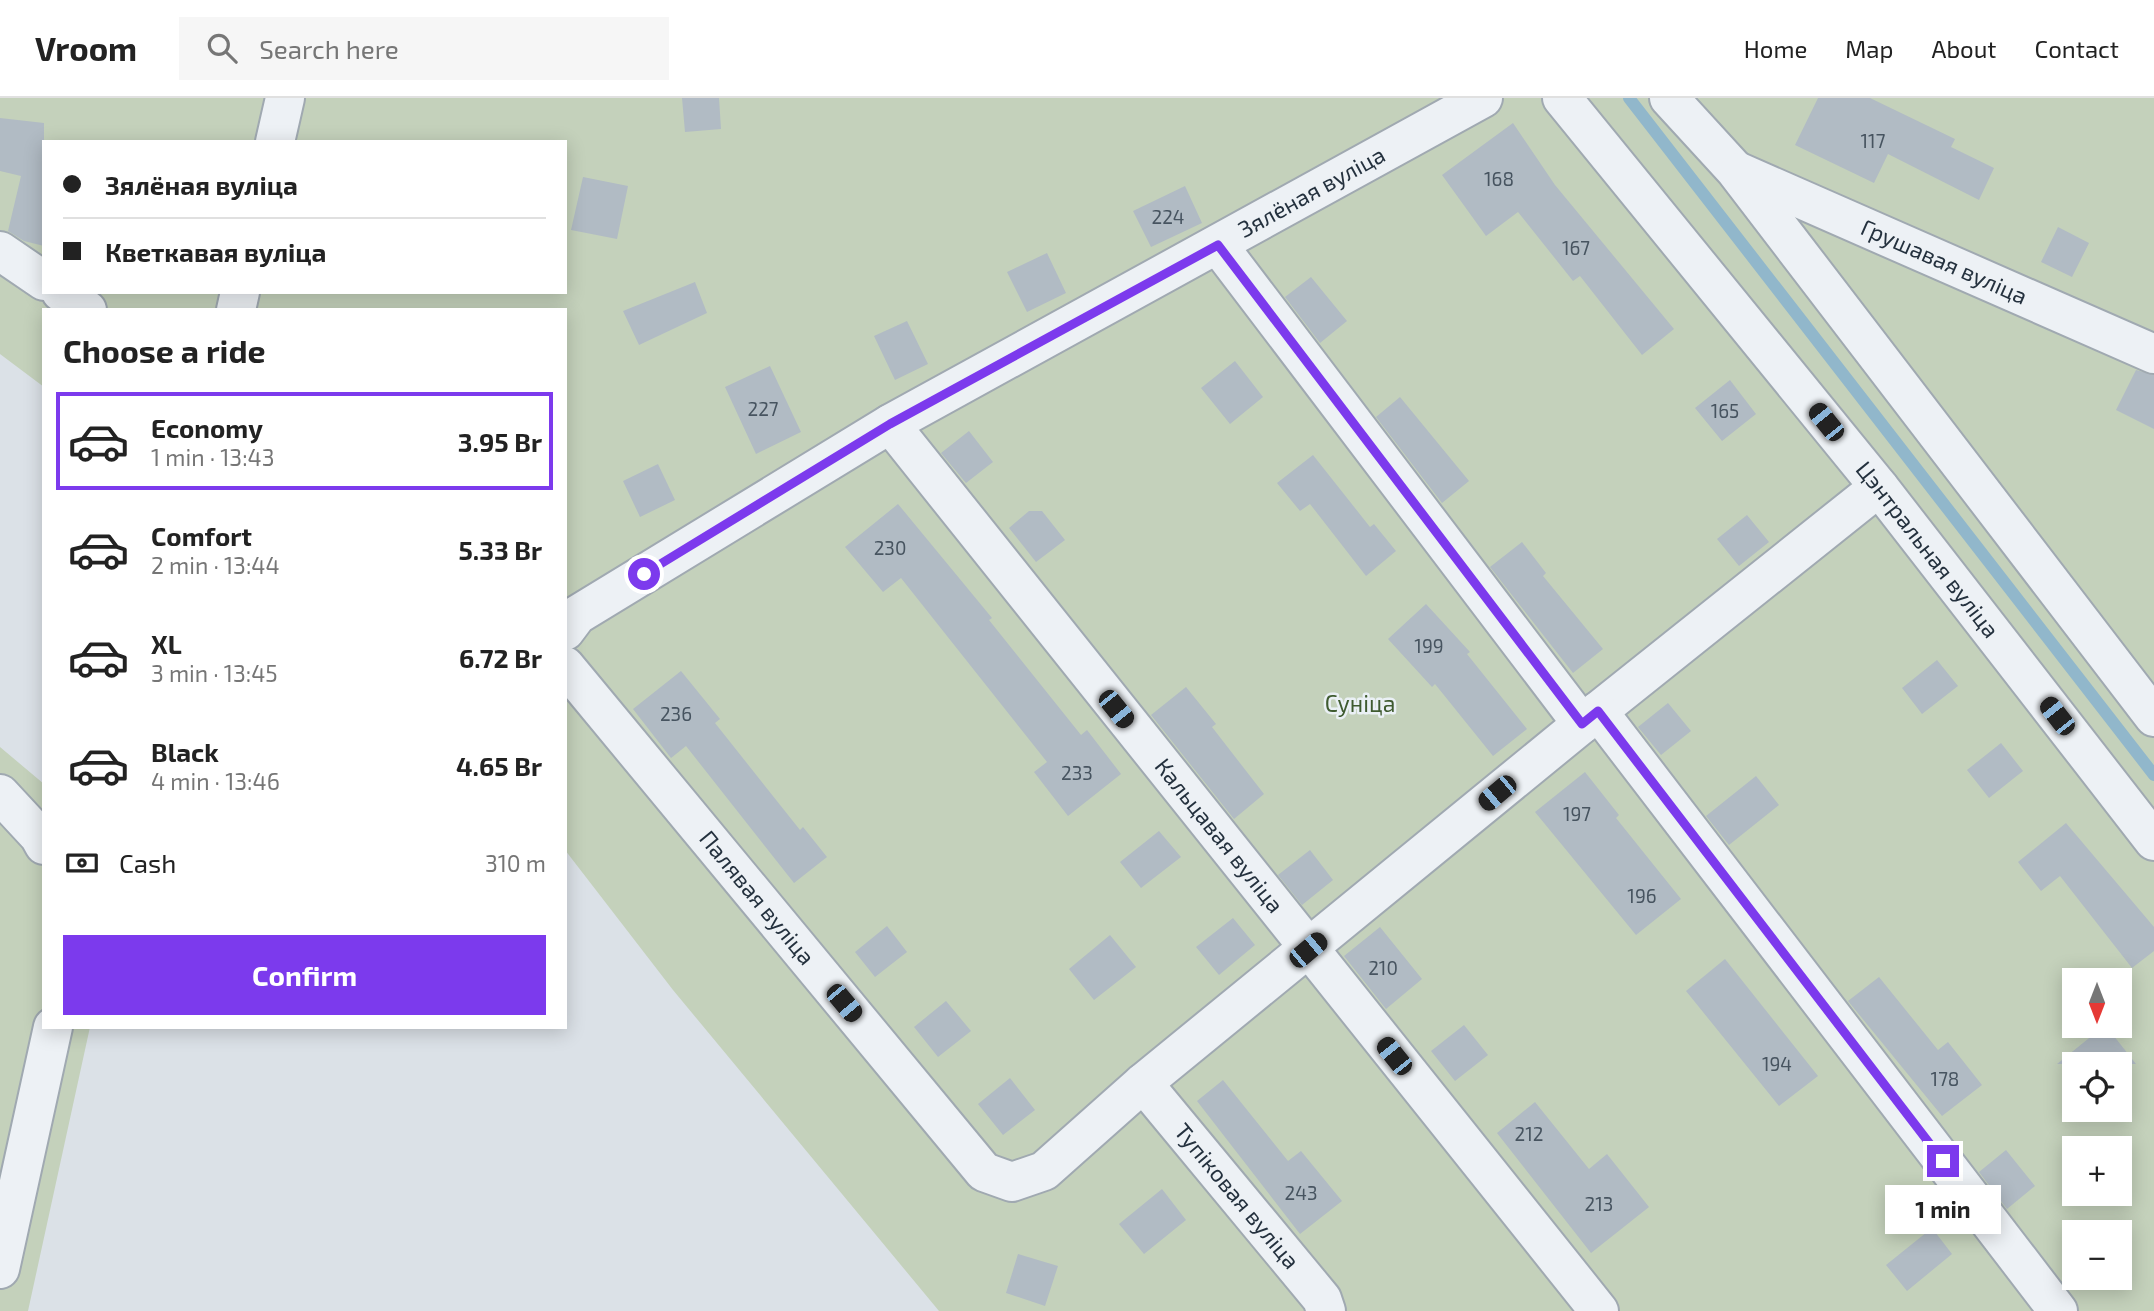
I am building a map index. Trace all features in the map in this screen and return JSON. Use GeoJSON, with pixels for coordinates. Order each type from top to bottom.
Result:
{"type":"FeatureCollection","features":[{"type":"Feature","properties":{"kind":"lane"},"geometry":{"type":"LineString","coordinates":[[275,140],[285,98]]}},
{"type":"Feature","properties":{"kind":"lane","name":"Зялёная вуліца"},"geometry":{"type":"LineString","coordinates":[[567,628],[577,615],[890,424],[1483,98]]}},
{"type":"Feature","properties":{"kind":"lane","name":"Цэнтральная вуліца"},"geometry":{"type":"LineString","coordinates":[[1562,98],[1879,487],[2154,841]]}},
{"type":"Feature","properties":{"kind":"lane"},"geometry":{"type":"LineString","coordinates":[[1669,98],[1735,170],[2148,705]]}},
{"type":"Feature","properties":{"kind":"lane","name":"Грушавая вуліца"},"geometry":{"type":"LineString","coordinates":[[1735,170],[2154,354]]}},
{"type":"Feature","properties":{"kind":"lane"},"geometry":{"type":"LineString","coordinates":[[1218,245],[2058,1311]]}},
{"type":"Feature","properties":{"kind":"lane"},"geometry":{"type":"LineString","coordinates":[[0,251],[42,280]]}},
{"type":"Feature","properties":{"kind":"lane"},"geometry":{"type":"LineString","coordinates":[[64,294],[84,308]]}},
{"type":"Feature","properties":{"kind":"lane","name":"Кальцавая вуліца"},"geometry":{"type":"LineString","coordinates":[[890,424],[1599,1311]]}},
{"type":"Feature","properties":{"kind":"lane","name":"Палявая вуліца"},"geometry":{"type":"LineString","coordinates":[[567,668],[984,1172],[1012,1182],[1045,1171],[1143,1083],[1590,717],[1879,487]]}},
{"type":"Feature","properties":{"kind":"lane"},"geometry":{"type":"LineString","coordinates":[[0,794],[42,843]]}},
{"type":"Feature","properties":{"kind":"lane"},"geometry":{"type":"LineString","coordinates":[[0,1269],[53,1029]]}},
{"type":"Feature","properties":{"kind":"lane","name":"Тупіковая вуліца"},"geometry":{"type":"LineString","coordinates":[[1143,1083],[1322,1299],[1326,1311]]}},
{"type":"Feature","properties":{"kind":"green space","name":"Суніца"},"geometry":{"type":"Polygon","coordinates":[[[0,98],[2154,98],[2154,1311],[939,1311],[673,990],[567,853],[567,308],[42,308],[42,386],[0,354],[0,98]]]}},
{"type":"Feature","properties":{"kind":"green space"},"geometry":{"type":"Polygon","coordinates":[[[0,747],[42,782],[42,1029],[90,1029],[28,1311],[0,1311],[0,747]]]}},
{"type":"Feature","properties":{"kind":"building"},"geometry":{"type":"Polygon","coordinates":[[[682,98],[719,98],[721,129],[685,132],[682,98]]]}},
{"type":"Feature","properties":{"kind":"building"},"geometry":{"type":"Polygon","coordinates":[[[1818,98],[1870,98],[1955,139],[1951,147],[1994,168],[1979,200],[1888,154],[1874,183],[1795,145],[1818,98]]]}},
{"type":"Feature","properties":{"kind":"building"},"geometry":{"type":"Polygon","coordinates":[[[0,118],[44,123],[42,246],[24,241],[8,231],[21,176],[0,171],[0,118]]]}},
{"type":"Feature","properties":{"kind":"building"},"geometry":{"type":"Polygon","coordinates":[[[1513,123],[1555,185],[1674,329],[1642,355],[1580,276],[1573,281],[1518,212],[1486,236],[1442,175],[1513,123]]]}},
{"type":"Feature","properties":{"kind":"building"},"geometry":{"type":"Polygon","coordinates":[[[583,177],[628,186],[617,239],[571,230],[583,177]]]}},
{"type":"Feature","properties":{"kind":"building"},"geometry":{"type":"Polygon","coordinates":[[[1185,186],[1202,223],[1151,247],[1133,211],[1185,186]]]}},
{"type":"Feature","properties":{"kind":"building"},"geometry":{"type":"Polygon","coordinates":[[[2058,227],[2089,243],[2072,277],[2041,262],[2058,227]]]}},
{"type":"Feature","properties":{"kind":"building"},"geometry":{"type":"Polygon","coordinates":[[[1047,253],[1066,293],[1027,312],[1007,272],[1047,253]]]}},
{"type":"Feature","properties":{"kind":"building"},"geometry":{"type":"Polygon","coordinates":[[[1311,277],[1347,321],[1320,343],[1285,297],[1311,277]]]}},
{"type":"Feature","properties":{"kind":"building"},"geometry":{"type":"Polygon","coordinates":[[[695,282],[707,313],[639,345],[623,311],[695,282]]]}},
{"type":"Feature","properties":{"kind":"building"},"geometry":{"type":"Polygon","coordinates":[[[907,321],[928,364],[895,380],[874,336],[907,321]]]}},
{"type":"Feature","properties":{"kind":"building"},"geometry":{"type":"Polygon","coordinates":[[[1235,361],[1263,397],[1230,424],[1201,388],[1235,361]]]}},
{"type":"Feature","properties":{"kind":"building"},"geometry":{"type":"Polygon","coordinates":[[[770,366],[801,432],[756,454],[725,387],[770,366]]]}},
{"type":"Feature","properties":{"kind":"building"},"geometry":{"type":"Polygon","coordinates":[[[2136,370],[2154,375],[2154,429],[2116,410],[2136,370]]]}},
{"type":"Feature","properties":{"kind":"building"},"geometry":{"type":"Polygon","coordinates":[[[1730,380],[1756,414],[1722,441],[1695,408],[1730,380]]]}},
{"type":"Feature","properties":{"kind":"building"},"geometry":{"type":"Polygon","coordinates":[[[1400,397],[1469,481],[1442,503],[1376,417],[1400,397]]]}},
{"type":"Feature","properties":{"kind":"building"},"geometry":{"type":"Polygon","coordinates":[[[969,431],[993,462],[966,483],[941,453],[969,431]]]}},
{"type":"Feature","properties":{"kind":"building"},"geometry":{"type":"Polygon","coordinates":[[[1313,455],[1370,527],[1374,524],[1396,551],[1366,576],[1310,504],[1300,511],[1277,483],[1313,455]]]}},
{"type":"Feature","properties":{"kind":"building"},"geometry":{"type":"Polygon","coordinates":[[[658,464],[675,500],[640,517],[623,481],[658,464]]]}},
{"type":"Feature","properties":{"kind":"building"},"geometry":{"type":"Polygon","coordinates":[[[898,504],[992,618],[989,620],[1081,735],[1087,730],[1121,774],[1068,816],[1034,772],[1047,762],[901,578],[883,592],[845,547],[898,504]]]}},
{"type":"Feature","properties":{"kind":"building"},"geometry":{"type":"Polygon","coordinates":[[[1029,511],[1042,511],[1065,540],[1036,562],[1009,528],[1029,511]]]}},
{"type":"Feature","properties":{"kind":"building"},"geometry":{"type":"Polygon","coordinates":[[[1747,515],[1769,542],[1739,566],[1717,539],[1747,515]]]}},
{"type":"Feature","properties":{"kind":"building"},"geometry":{"type":"Polygon","coordinates":[[[1522,542],[1546,573],[1543,576],[1603,649],[1573,673],[1490,567],[1522,542]]]}},
{"type":"Feature","properties":{"kind":"building"},"geometry":{"type":"Polygon","coordinates":[[[1426,604],[1470,652],[1467,654],[1527,729],[1493,756],[1435,684],[1432,687],[1388,639],[1426,604]]]}},
{"type":"Feature","properties":{"kind":"building"},"geometry":{"type":"Polygon","coordinates":[[[1937,660],[1958,686],[1922,714],[1902,688],[1937,660]]]}},
{"type":"Feature","properties":{"kind":"building"},"geometry":{"type":"Polygon","coordinates":[[[681,671],[720,719],[715,723],[800,830],[803,827],[827,857],[794,883],[686,746],[671,758],[633,709],[681,671]]]}},
{"type":"Feature","properties":{"kind":"building"},"geometry":{"type":"Polygon","coordinates":[[[1186,687],[1216,724],[1212,727],[1264,794],[1234,819],[1151,715],[1186,687]]]}},
{"type":"Feature","properties":{"kind":"building"},"geometry":{"type":"Polygon","coordinates":[[[1668,703],[1691,731],[1661,755],[1638,727],[1668,703]]]}},
{"type":"Feature","properties":{"kind":"building"},"geometry":{"type":"Polygon","coordinates":[[[2001,743],[2023,771],[1989,798],[1967,770],[2001,743]]]}},
{"type":"Feature","properties":{"kind":"building"},"geometry":{"type":"Polygon","coordinates":[[[1585,772],[1619,815],[1616,818],[1681,899],[1636,935],[1535,812],[1585,772]]]}},
{"type":"Feature","properties":{"kind":"building"},"geometry":{"type":"Polygon","coordinates":[[[1756,776],[1779,805],[1729,845],[1706,816],[1756,776]]]}},
{"type":"Feature","properties":{"kind":"building"},"geometry":{"type":"Polygon","coordinates":[[[2066,823],[2154,927],[2154,951],[2132,968],[2060,876],[2041,891],[2018,862],[2066,823]]]}},
{"type":"Feature","properties":{"kind":"building"},"geometry":{"type":"Polygon","coordinates":[[[1159,831],[1181,857],[1141,888],[1120,862],[1159,831]]]}},
{"type":"Feature","properties":{"kind":"building"},"geometry":{"type":"Polygon","coordinates":[[[1310,850],[1333,880],[1302,905],[1278,875],[1310,850]]]}},
{"type":"Feature","properties":{"kind":"building"},"geometry":{"type":"Polygon","coordinates":[[[1233,918],[1255,945],[1219,975],[1196,947],[1233,918]]]}},
{"type":"Feature","properties":{"kind":"building"},"geometry":{"type":"Polygon","coordinates":[[[887,926],[907,952],[875,977],[855,952],[887,926]]]}},
{"type":"Feature","properties":{"kind":"building"},"geometry":{"type":"Polygon","coordinates":[[[1380,927],[1422,979],[1386,1009],[1344,956],[1380,927]]]}},
{"type":"Feature","properties":{"kind":"building"},"geometry":{"type":"Polygon","coordinates":[[[1110,935],[1136,967],[1094,1000],[1069,969],[1110,935]]]}},
{"type":"Feature","properties":{"kind":"building"},"geometry":{"type":"Polygon","coordinates":[[[1725,959],[1818,1076],[1779,1106],[1686,991],[1725,959]]]}},
{"type":"Feature","properties":{"kind":"building"},"geometry":{"type":"Polygon","coordinates":[[[1879,977],[1938,1050],[1948,1042],[1982,1085],[1942,1116],[1848,1001],[1879,977]]]}},
{"type":"Feature","properties":{"kind":"building"},"geometry":{"type":"Polygon","coordinates":[[[946,1001],[971,1031],[938,1057],[914,1027],[946,1001]]]}},
{"type":"Feature","properties":{"kind":"building"},"geometry":{"type":"Polygon","coordinates":[[[1464,1025],[1488,1055],[1455,1081],[1431,1051],[1464,1025]]]}},
{"type":"Feature","properties":{"kind":"building"},"geometry":{"type":"Polygon","coordinates":[[[2089,1038],[2115,1038],[2127,1052],[2072,1052],[2089,1038]]]}},
{"type":"Feature","properties":{"kind":"building"},"geometry":{"type":"Polygon","coordinates":[[[1010,1078],[1035,1110],[1003,1135],[978,1104],[1010,1078]]]}},
{"type":"Feature","properties":{"kind":"building"},"geometry":{"type":"Polygon","coordinates":[[[1223,1080],[1288,1161],[1301,1151],[1342,1201],[1300,1234],[1197,1101],[1223,1080]]]}},
{"type":"Feature","properties":{"kind":"building"},"geometry":{"type":"Polygon","coordinates":[[[1535,1102],[1589,1169],[1607,1154],[1649,1207],[1591,1253],[1497,1133],[1535,1102]]]}},
{"type":"Feature","properties":{"kind":"building"},"geometry":{"type":"Polygon","coordinates":[[[2006,1150],[2035,1186],[2007,1209],[1979,1172],[2006,1150]]]}},
{"type":"Feature","properties":{"kind":"building"},"geometry":{"type":"Polygon","coordinates":[[[1162,1189],[1186,1220],[1144,1254],[1119,1224],[1162,1189]]]}},
{"type":"Feature","properties":{"kind":"building"},"geometry":{"type":"Polygon","coordinates":[[[1932,1228],[1952,1254],[1907,1291],[1886,1265],[1932,1228]]]}},
{"type":"Feature","properties":{"kind":"building"},"geometry":{"type":"Polygon","coordinates":[[[1018,1254],[1058,1266],[1045,1306],[1006,1293],[1018,1254]]]}},
{"type":"Feature","properties":{"kind":"waterway"},"geometry":{"type":"LineString","coordinates":[[1629,98],[2154,775]]}},
{"type":"Feature","properties":{"kind":"route"},"geometry":{"type":"LineString","coordinates":[[644,574],[890,424],[1218,245],[1582,724],[1598,711],[1943,1161]]}}]}
